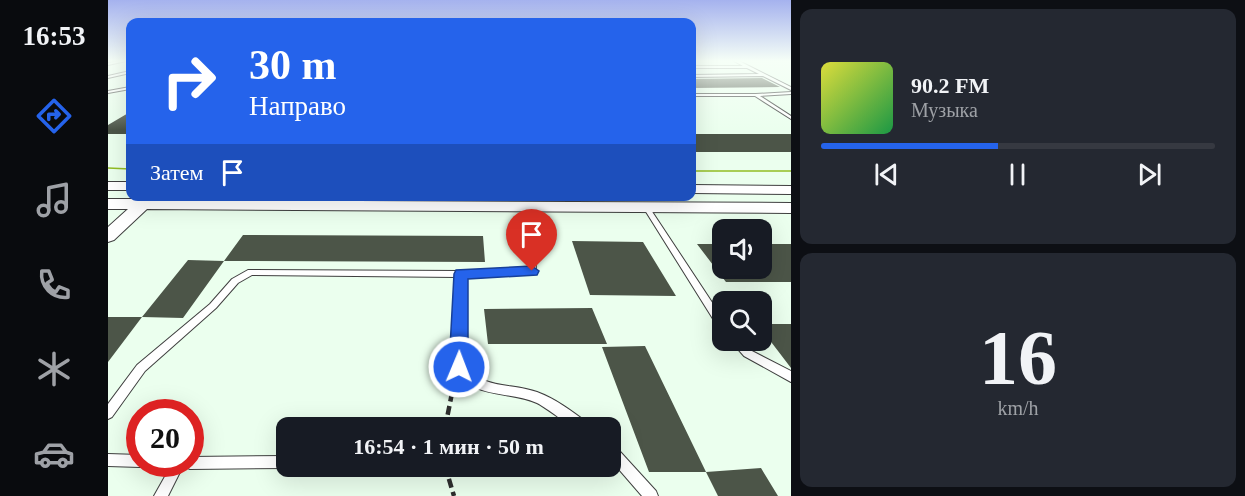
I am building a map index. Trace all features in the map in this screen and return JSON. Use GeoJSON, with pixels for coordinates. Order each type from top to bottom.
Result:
{"type":"FeatureCollection","features":[{"type":"Feature","properties":{"kind":"street"},"geometry":{"type":"LineString","coordinates":[[108,186],[126,186]]}},
{"type":"Feature","properties":{"kind":"street"},"geometry":{"type":"LineString","coordinates":[[696,189],[790,190]]}},
{"type":"Feature","properties":{"kind":"street"},"geometry":{"type":"LineString","coordinates":[[108,204],[136,201]]}},
{"type":"Feature","properties":{"kind":"street"},"geometry":{"type":"LineString","coordinates":[[108,237],[145,201]]}},
{"type":"Feature","properties":{"kind":"street"},"geometry":{"type":"LineString","coordinates":[[210,201],[790,208]]}},
{"type":"Feature","properties":{"kind":"lane"},"geometry":{"type":"LineString","coordinates":[[108,92],[126,89]]}},
{"type":"Feature","properties":{"kind":"lane"},"geometry":{"type":"LineString","coordinates":[[696,95],[790,93]]}},
{"type":"Feature","properties":{"kind":"lane"},"geometry":{"type":"LineString","coordinates":[[756,95],[790,118]]}},
{"type":"Feature","properties":{"kind":"lane"},"geometry":{"type":"LineString","coordinates":[[108,413],[141,368],[213,306],[242,275],[251,272],[461,274],[532,271],[530,206]]}},
{"type":"Feature","properties":{"kind":"lane"},"geometry":{"type":"LineString","coordinates":[[646,207],[712,310]]}},
{"type":"Feature","properties":{"kind":"lane"},"geometry":{"type":"LineString","coordinates":[[461,274],[459,367],[464,376],[478,385],[536,397],[568,417]]}},
{"type":"Feature","properties":{"kind":"lane"},"geometry":{"type":"LineString","coordinates":[[745,351],[790,377]]}},
{"type":"Feature","properties":{"kind":"lane"},"geometry":{"type":"LineString","coordinates":[[108,460],[126,461]]}},
{"type":"Feature","properties":{"kind":"lane"},"geometry":{"type":"LineString","coordinates":[[204,463],[276,462]]}},
{"type":"Feature","properties":{"kind":"lane"},"geometry":{"type":"LineString","coordinates":[[621,462],[651,496]]}},
{"type":"Feature","properties":{"kind":"lane"},"geometry":{"type":"LineString","coordinates":[[161,496],[171,477]]}},
{"type":"Feature","properties":{"kind":"path"},"geometry":{"type":"LineString","coordinates":[[446,417],[459,367]]}},
{"type":"Feature","properties":{"kind":"path"},"geometry":{"type":"LineString","coordinates":[[448,477],[454,496]]}},
{"type":"Feature","properties":{"kind":"building"},"geometry":{"type":"Polygon","coordinates":[[[696,84],[774,84],[780,87],[696,88],[696,84]]]}},
{"type":"Feature","properties":{"kind":"building"},"geometry":{"type":"Polygon","coordinates":[[[126,114],[126,134],[108,134],[108,125],[126,114]]]}},
{"type":"Feature","properties":{"kind":"building"},"geometry":{"type":"Polygon","coordinates":[[[696,134],[791,134],[791,152],[696,152],[696,134]]]}},
{"type":"Feature","properties":{"kind":"building"},"geometry":{"type":"Polygon","coordinates":[[[243,235],[483,236],[485,262],[224,261],[243,235]]]}},
{"type":"Feature","properties":{"kind":"building"},"geometry":{"type":"Polygon","coordinates":[[[572,241],[643,242],[676,296],[590,295],[572,241]]]}},
{"type":"Feature","properties":{"kind":"building"},"geometry":{"type":"Polygon","coordinates":[[[697,244],[712,244],[712,264],[697,244]]]}},
{"type":"Feature","properties":{"kind":"building"},"geometry":{"type":"Polygon","coordinates":[[[772,244],[791,244],[791,282],[726,282],[724,279],[772,279],[772,244]]]}},
{"type":"Feature","properties":{"kind":"building"},"geometry":{"type":"Polygon","coordinates":[[[188,260],[224,261],[183,318],[142,317],[188,260]]]}},
{"type":"Feature","properties":{"kind":"building"},"geometry":{"type":"Polygon","coordinates":[[[592,308],[607,344],[488,344],[484,309],[592,308]]]}},
{"type":"Feature","properties":{"kind":"building"},"geometry":{"type":"Polygon","coordinates":[[[108,317],[142,317],[108,362],[108,317]]]}},
{"type":"Feature","properties":{"kind":"building"},"geometry":{"type":"Polygon","coordinates":[[[772,324],[791,324],[791,368],[772,343],[772,324]]]}},
{"type":"Feature","properties":{"kind":"building"},"geometry":{"type":"Polygon","coordinates":[[[645,346],[706,472],[649,472],[602,347],[645,346]]]}},
{"type":"Feature","properties":{"kind":"building"},"geometry":{"type":"Polygon","coordinates":[[[761,468],[778,496],[718,496],[706,472],[761,468]]]}},
{"type":"Feature","properties":{"kind":"tram line"},"geometry":{"type":"LineString","coordinates":[[108,168],[126,169]]}},
{"type":"Feature","properties":{"kind":"tram line"},"geometry":{"type":"LineString","coordinates":[[696,171],[791,171]]}},
{"type":"Feature","properties":{"kind":"route"},"geometry":{"type":"LineString","coordinates":[[459,367],[461,274],[532,271]]}}]}
